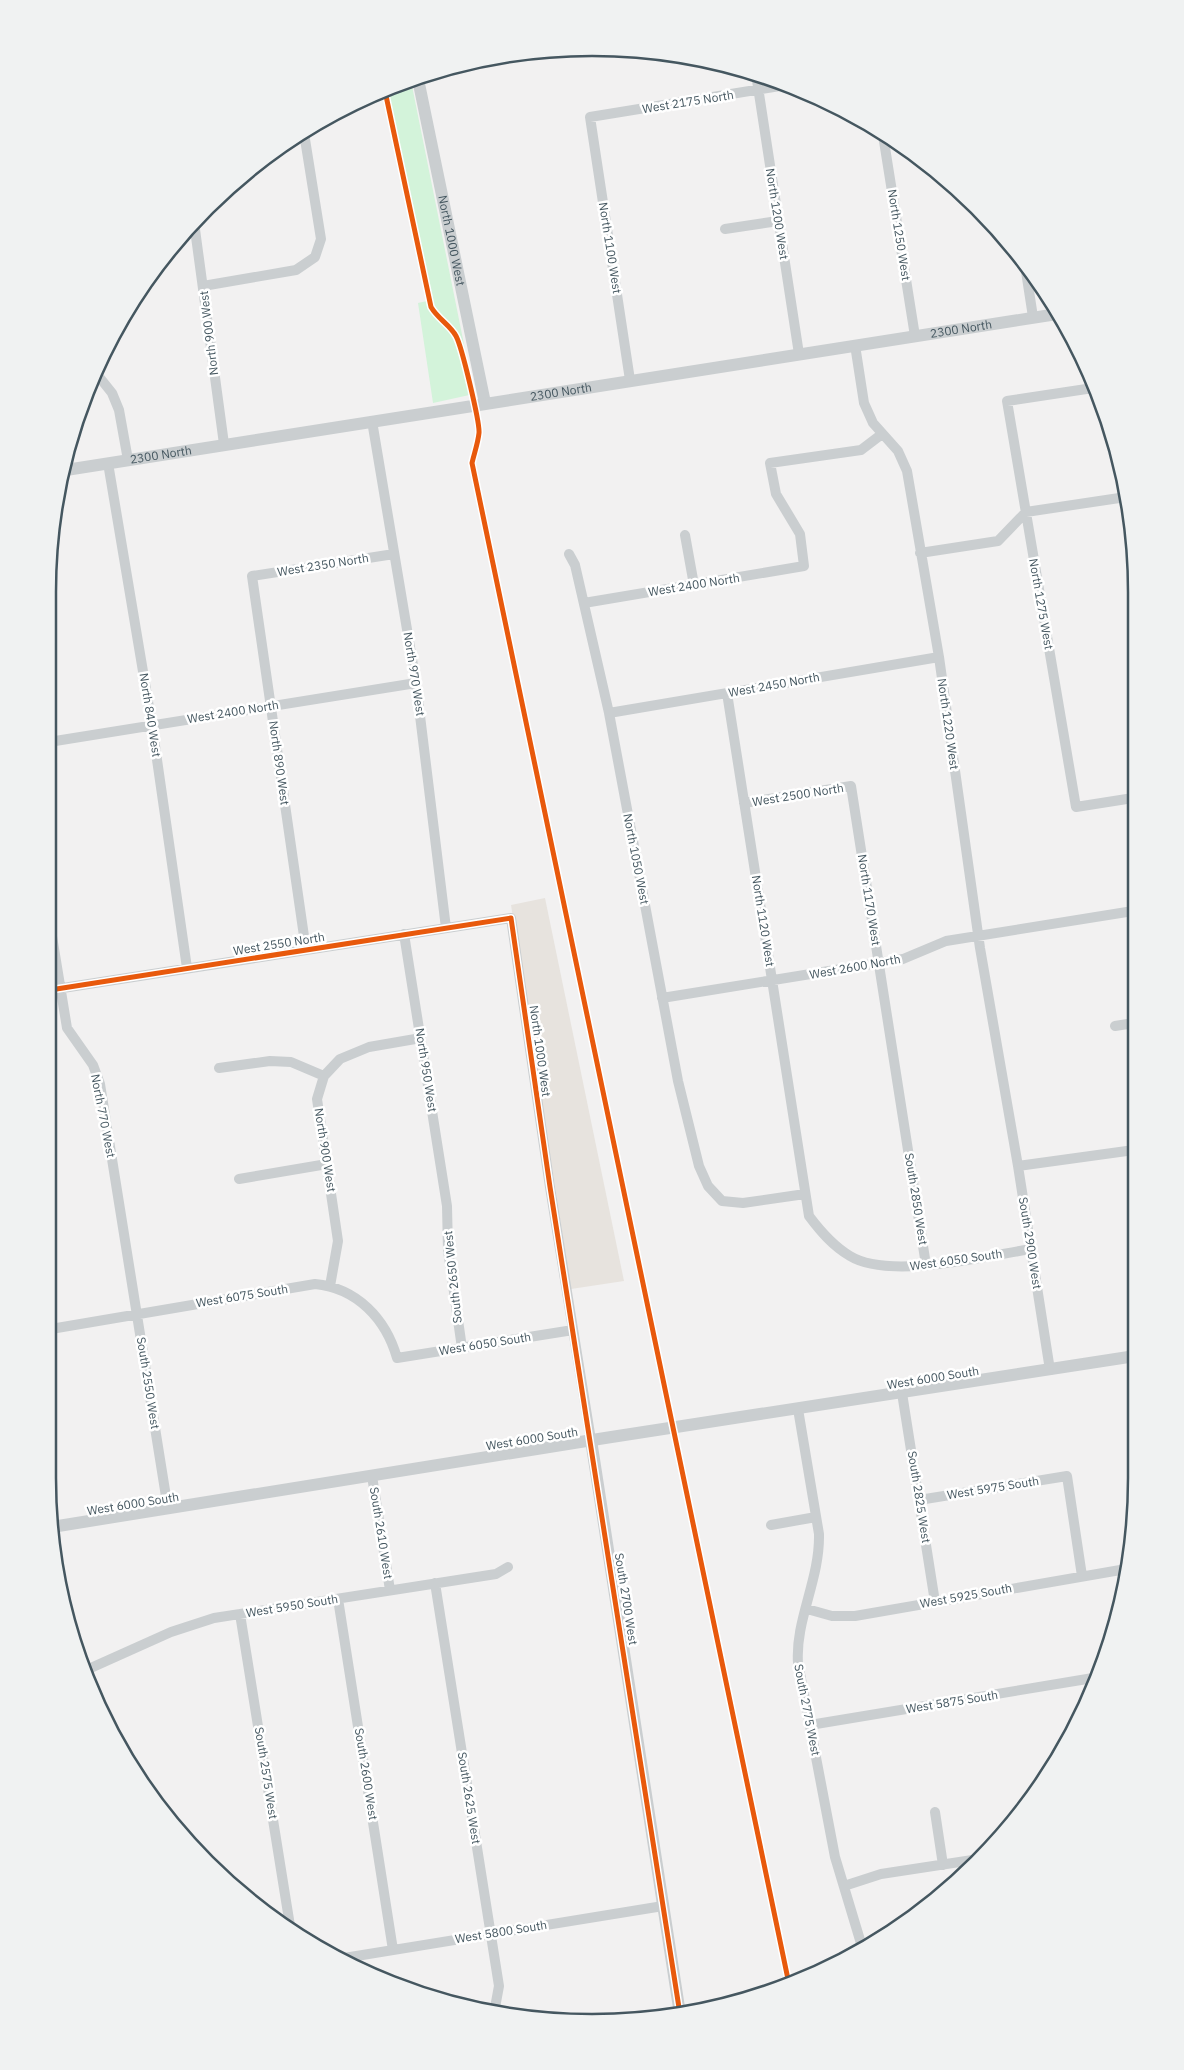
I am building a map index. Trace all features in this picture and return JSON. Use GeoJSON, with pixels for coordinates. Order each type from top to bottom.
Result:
{"type":"FeatureCollection","features":[{"type":"Feature","properties":{"kind":"street","name":"North 1200 West"},"geometry":{"type":"LineString","coordinates":[[757,83],[799,354]]}},
{"type":"Feature","properties":{"kind":"street","name":"North 1000 West"},"geometry":{"type":"LineString","coordinates":[[419,85],[485,403]]}},
{"type":"Feature","properties":{"kind":"street","name":"West 2175 North"},"geometry":{"type":"LineString","coordinates":[[590,117],[772,88]]}},
{"type":"Feature","properties":{"kind":"street","name":"North 1100 West"},"geometry":{"type":"LineString","coordinates":[[590,117],[630,380]]}},
{"type":"Feature","properties":{"kind":"street"},"geometry":{"type":"LineString","coordinates":[[203,286],[296,270],[315,257],[321,239],[305,140]]}},
{"type":"Feature","properties":{"kind":"street","name":"North 1250 West"},"geometry":{"type":"LineString","coordinates":[[884,143],[915,336]]}},
{"type":"Feature","properties":{"kind":"street"},"geometry":{"type":"LineString","coordinates":[[724,229],[778,221]]}},
{"type":"Feature","properties":{"kind":"street","name":"North 900 West"},"geometry":{"type":"LineString","coordinates":[[195,232],[224,444]]}},
{"type":"Feature","properties":{"kind":"street"},"geometry":{"type":"LineString","coordinates":[[1027,280],[1032,317]]}},
{"type":"Feature","properties":{"kind":"street","name":"2300 North"},"geometry":{"type":"LineString","coordinates":[[71,469],[1050,315]]}},
{"type":"Feature","properties":{"kind":"street","name":"North 1220 West"},"geometry":{"type":"LineString","coordinates":[[855,345],[864,404],[873,423],[898,451],[907,471],[939,657],[978,936],[1008,1116]]}},
{"type":"Feature","properties":{"kind":"street"},"geometry":{"type":"LineString","coordinates":[[101,379],[112,393],[119,410],[128,460]]}},
{"type":"Feature","properties":{"kind":"street","name":"North 1275 West"},"geometry":{"type":"LineString","coordinates":[[1088,389],[1007,401],[1076,807],[1128,799]]}},
{"type":"Feature","properties":{"kind":"street","name":"North 970 West"},"geometry":{"type":"LineString","coordinates":[[372,421],[416,683],[446,928]]}},
{"type":"Feature","properties":{"kind":"street","name":"West 2400 North"},"geometry":{"type":"LineString","coordinates":[[584,603],[804,566],[800,534],[776,494],[770,462],[861,450],[882,434]]}},
{"type":"Feature","properties":{"kind":"street","name":"North 840 West"},"geometry":{"type":"LineString","coordinates":[[108,463],[152,725],[187,968]]}},
{"type":"Feature","properties":{"kind":"street"},"geometry":{"type":"LineString","coordinates":[[920,553],[998,541],[1026,512],[1119,498]]}},
{"type":"Feature","properties":{"kind":"street"},"geometry":{"type":"LineString","coordinates":[[686,535],[694,585]]}},
{"type":"Feature","properties":{"kind":"street","name":"West 2350 North"},"geometry":{"type":"LineString","coordinates":[[252,576],[394,554]]}},
{"type":"Feature","properties":{"kind":"street","name":"North 1050 West"},"geometry":{"type":"LineString","coordinates":[[570,554],[575,565],[609,713],[678,1081],[699,1166],[708,1186],[722,1200],[743,1203],[806,1194]]}},
{"type":"Feature","properties":{"kind":"street","name":"North 890 West"},"geometry":{"type":"LineString","coordinates":[[252,576],[306,950]]}},
{"type":"Feature","properties":{"kind":"street","name":"West 2450 North"},"geometry":{"type":"LineString","coordinates":[[609,713],[939,657]]}},
{"type":"Feature","properties":{"kind":"street","name":"West 2400 North"},"geometry":{"type":"LineString","coordinates":[[56,741],[416,683]]}},
{"type":"Feature","properties":{"kind":"street","name":"North 1120 West"},"geometry":{"type":"LineString","coordinates":[[727,693],[809,1216]]}},
{"type":"Feature","properties":{"kind":"street","name":"West 2500 North"},"geometry":{"type":"LineString","coordinates":[[744,804],[851,786]]}},
{"type":"Feature","properties":{"kind":"street","name":"North 1170 West"},"geometry":{"type":"LineString","coordinates":[[851,786],[905,1133]]}},
{"type":"Feature","properties":{"kind":"street","name":"West 2600 North"},"geometry":{"type":"LineString","coordinates":[[662,998],[903,960],[946,941],[1128,912]]}},
{"type":"Feature","properties":{"kind":"street","name":"North 1000 West"},"geometry":{"type":"LineString","coordinates":[[511,918],[550,1187]]}},
{"type":"Feature","properties":{"kind":"street","name":"West 2550 North"},"geometry":{"type":"LineString","coordinates":[[56,989],[511,918]]}},
{"type":"Feature","properties":{"kind":"street","name":"North 950 West"},"geometry":{"type":"LineString","coordinates":[[404,934],[447,1206]]}},
{"type":"Feature","properties":{"kind":"street","name":"North 770 West"},"geometry":{"type":"LineString","coordinates":[[56,992],[67,1028],[93,1065],[100,1084],[128,1257]]}},
{"type":"Feature","properties":{"kind":"street"},"geometry":{"type":"LineString","coordinates":[[1115,1026],[1128,1024]]}},
{"type":"Feature","properties":{"kind":"street"},"geometry":{"type":"LineString","coordinates":[[218,1068],[270,1061],[291,1062],[324,1076],[340,1059],[362,1050],[420,1038]]}},
{"type":"Feature","properties":{"kind":"street","name":"North 900 West"},"geometry":{"type":"LineString","coordinates":[[324,1076],[317,1099],[338,1241],[330,1286]]}},
{"type":"Feature","properties":{"kind":"street","name":"South 2900 West"},"geometry":{"type":"LineString","coordinates":[[1008,1116],[1018,1166],[1050,1370]]}},
{"type":"Feature","properties":{"kind":"street","name":"South 2850 West"},"geometry":{"type":"LineString","coordinates":[[905,1133],[926,1265]]}},
{"type":"Feature","properties":{"kind":"street"},"geometry":{"type":"LineString","coordinates":[[1018,1166],[1128,1151]]}},
{"type":"Feature","properties":{"kind":"street"},"geometry":{"type":"LineString","coordinates":[[239,1179],[327,1164]]}},
{"type":"Feature","properties":{"kind":"street","name":"South 2700 West"},"geometry":{"type":"LineString","coordinates":[[550,1187],[679,2006]]}},
{"type":"Feature","properties":{"kind":"street","name":"South 2650 West"},"geometry":{"type":"LineString","coordinates":[[447,1206],[448,1250],[462,1348]]}},
{"type":"Feature","properties":{"kind":"street","name":"West 6050 South"},"geometry":{"type":"LineString","coordinates":[[809,1216],[827,1239],[851,1257],[876,1266],[907,1268],[1031,1249]]}},
{"type":"Feature","properties":{"kind":"street","name":"South 2550 West"},"geometry":{"type":"LineString","coordinates":[[128,1257],[168,1509]]}},
{"type":"Feature","properties":{"kind":"street","name":"West 6075 South"},"geometry":{"type":"LineString","coordinates":[[56,1328],[315,1284],[330,1286],[363,1302],[378,1318],[392,1340],[397,1358]]}},
{"type":"Feature","properties":{"kind":"street","name":"West 6050 South"},"geometry":{"type":"LineString","coordinates":[[397,1358],[573,1330]]}},
{"type":"Feature","properties":{"kind":"street","name":"West 6000 South"},"geometry":{"type":"LineString","coordinates":[[59,1527],[591,1440],[1128,1357]]}},
{"type":"Feature","properties":{"kind":"street","name":"South 2825 West"},"geometry":{"type":"LineString","coordinates":[[902,1393],[935,1602]]}},
{"type":"Feature","properties":{"kind":"street","name":"South 2775 West"},"geometry":{"type":"LineString","coordinates":[[798,1409],[816,1517],[819,1554],[797,1649],[835,1857],[861,1942]]}},
{"type":"Feature","properties":{"kind":"street","name":"South 2610 West"},"geometry":{"type":"LineString","coordinates":[[372,1476],[390,1590]]}},
{"type":"Feature","properties":{"kind":"street","name":"West 5975 South"},"geometry":{"type":"LineString","coordinates":[[919,1500],[1067,1476],[1082,1576]]}},
{"type":"Feature","properties":{"kind":"street"},"geometry":{"type":"LineString","coordinates":[[771,1524],[816,1517]]}},
{"type":"Feature","properties":{"kind":"street","name":"West 5950 South"},"geometry":{"type":"LineString","coordinates":[[92,1668],[171,1632],[214,1618],[496,1574],[508,1567]]}},
{"type":"Feature","properties":{"kind":"street","name":"West 5925 South"},"geometry":{"type":"LineString","coordinates":[[807,1609],[832,1616],[855,1616],[1119,1570]]}},
{"type":"Feature","properties":{"kind":"street","name":"South 2625 West"},"geometry":{"type":"LineString","coordinates":[[435,1583],[499,1986],[495,2004]]}},
{"type":"Feature","properties":{"kind":"street","name":"South 2600 West"},"geometry":{"type":"LineString","coordinates":[[338,1599],[393,1950]]}},
{"type":"Feature","properties":{"kind":"street","name":"South 2575 West"},"geometry":{"type":"LineString","coordinates":[[240,1614],[289,1919]]}},
{"type":"Feature","properties":{"kind":"street","name":"West 5875 South"},"geometry":{"type":"LineString","coordinates":[[810,1725],[1088,1679]]}},
{"type":"Feature","properties":{"kind":"street"},"geometry":{"type":"LineString","coordinates":[[935,1812],[943,1865]]}},
{"type":"Feature","properties":{"kind":"street"},"geometry":{"type":"LineString","coordinates":[[844,1886],[881,1874],[966,1862]]}},
{"type":"Feature","properties":{"kind":"street","name":"West 5800 South"},"geometry":{"type":"LineString","coordinates":[[352,1957],[663,1906]]}},
{"type":"Feature","properties":{"kind":"shaded area"},"geometry":{"type":"Polygon","coordinates":[[[545,898],[624,1281],[571,1289],[511,905],[545,898]]]}},
{"type":"Feature","properties":{"kind":"green space"},"geometry":{"type":"Polygon","coordinates":[[[412,88],[474,394],[433,403],[418,303],[427,301],[385,98],[412,88]]]}},
{"type":"Feature","properties":{"kind":"cycle path"},"geometry":{"type":"LineString","coordinates":[[386,97],[431,307],[456,336],[474,401],[479,433],[472,463],[787,1976]]}},
{"type":"Feature","properties":{"kind":"cycle path"},"geometry":{"type":"LineString","coordinates":[[56,989],[511,918],[550,1187],[679,2006]]}}]}
